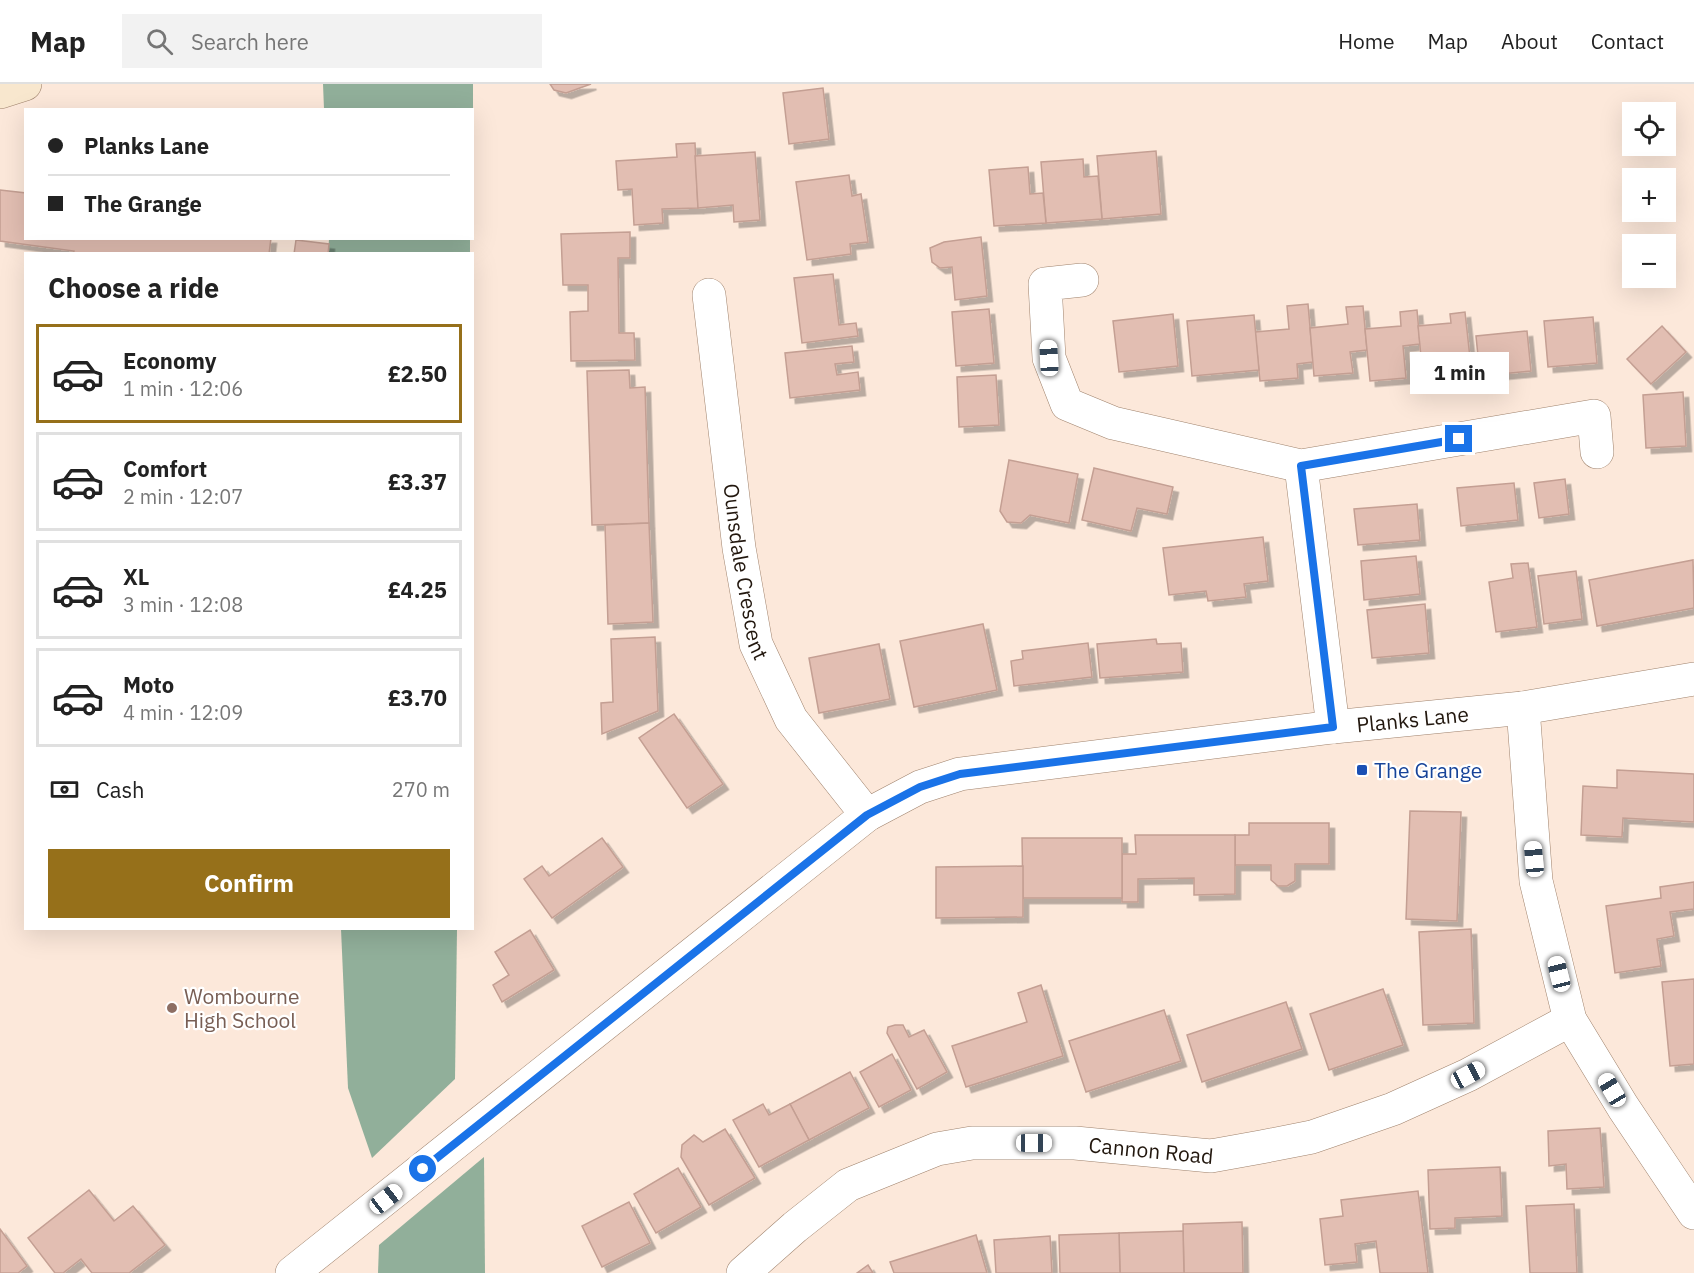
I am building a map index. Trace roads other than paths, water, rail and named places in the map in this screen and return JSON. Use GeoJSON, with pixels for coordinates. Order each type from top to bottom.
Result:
{"type":"FeatureCollection","features":[{"type":"Feature","properties":{"kind":"street"},"geometry":{"type":"LineString","coordinates":[[0,92],[24,84]]}},
{"type":"Feature","properties":{"kind":"street"},"geometry":{"type":"LineString","coordinates":[[1082,280],[1045,284],[1049,358],[1067,404],[1113,423],[1301,466],[1594,416],[1597,452]]}},
{"type":"Feature","properties":{"kind":"street","name":"Ounsdale Crescent"},"geometry":{"type":"LineString","coordinates":[[709,295],[739,548],[756,644],[791,719],[867,815]]}},
{"type":"Feature","properties":{"kind":"street"},"geometry":{"type":"LineString","coordinates":[[1301,466],[1333,727]]}},
{"type":"Feature","properties":{"kind":"street","name":"Planks Lane"},"geometry":{"type":"LineString","coordinates":[[292,1273],[867,815],[920,787],[960,774],[1333,727],[1522,708],[1694,679]]}},
{"type":"Feature","properties":{"kind":"street"},"geometry":{"type":"LineString","coordinates":[[1522,708],[1536,881],[1570,1020],[1623,1107],[1694,1214]]}},
{"type":"Feature","properties":{"kind":"street","name":"Cannon Road"},"geometry":{"type":"LineString","coordinates":[[743,1273],[795,1227],[848,1185],[937,1149],[972,1143],[1075,1143],[1211,1156],[1261,1148],[1312,1137],[1393,1109],[1468,1075],[1570,1020]]}},
{"type":"Feature","properties":{"kind":"place","name":"The Grange"},"geometry":{"type":"Point","coordinates":[1362,770]}},
{"type":"Feature","properties":{"kind":"place","name":"Wombourne High School"},"geometry":{"type":"Point","coordinates":[172,1008]}}]}
